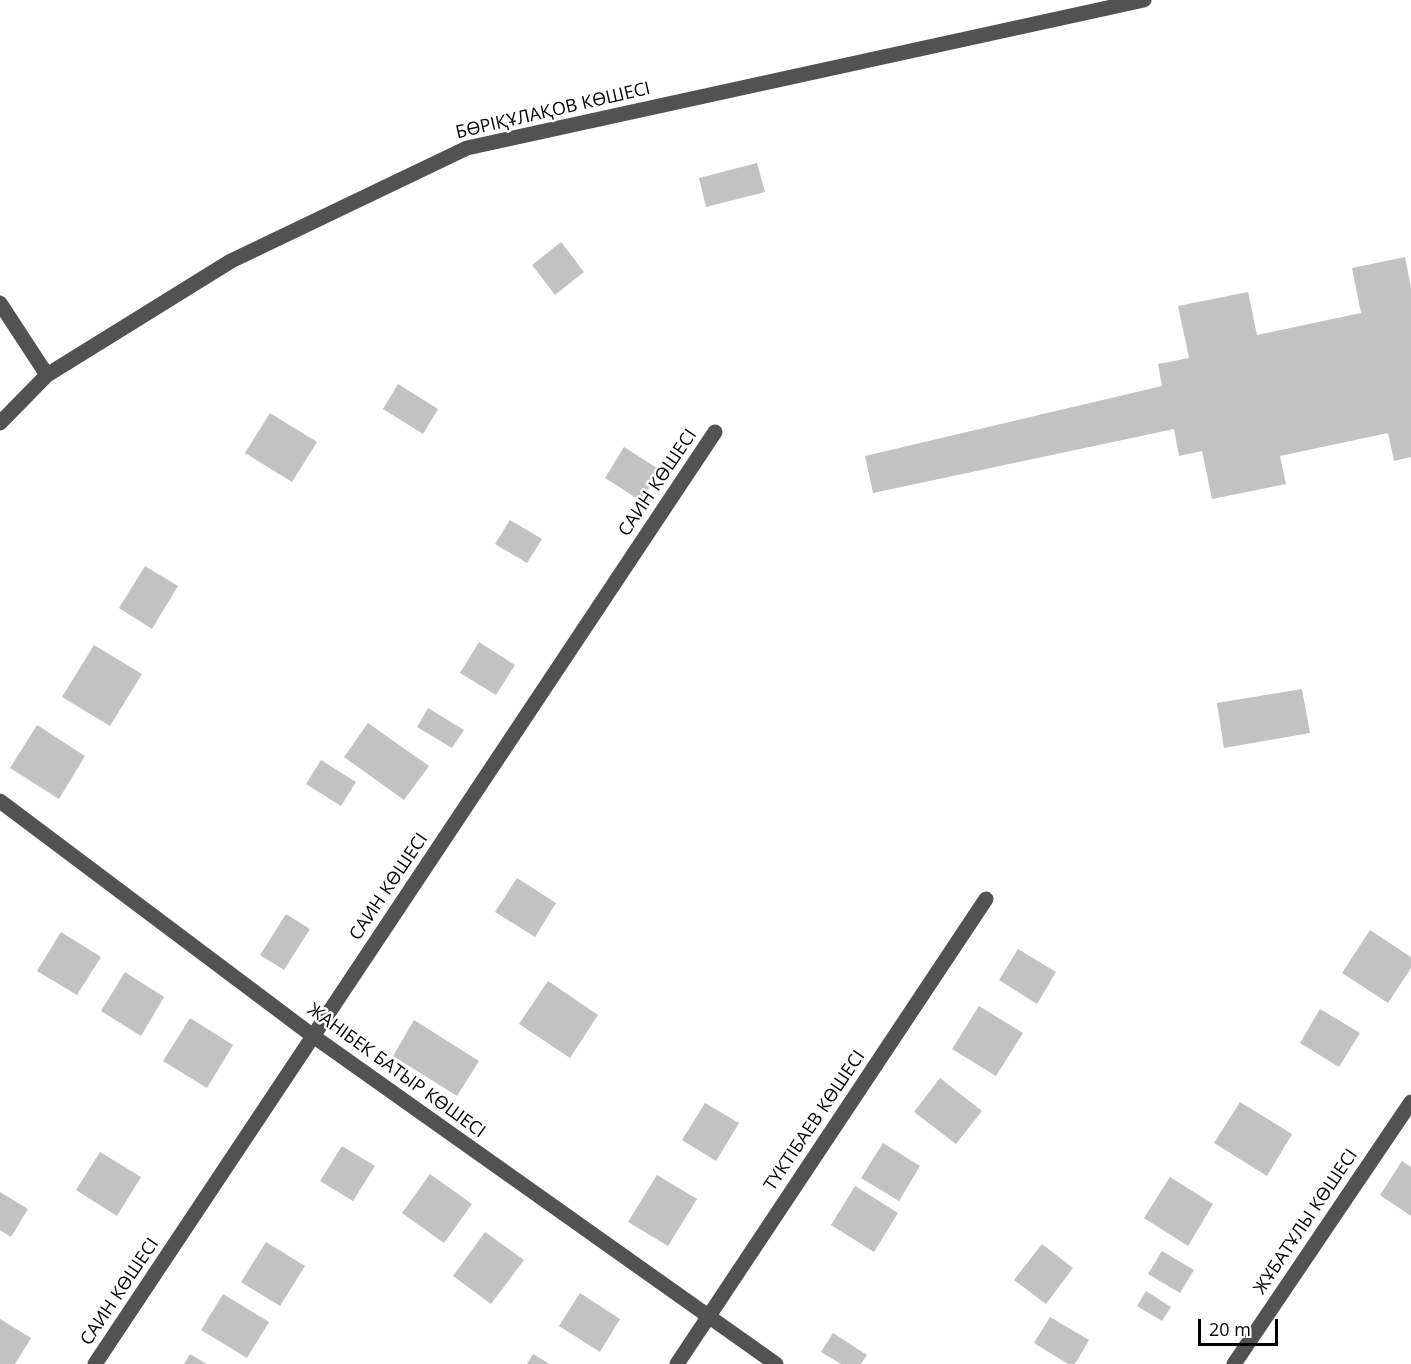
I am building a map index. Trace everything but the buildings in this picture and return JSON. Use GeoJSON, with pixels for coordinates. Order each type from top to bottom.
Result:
{"type":"FeatureCollection","features":[{"type":"Feature","properties":{"kind":"street","name":"БӨРІҚҰЛАҚОВ КӨШЕСІ"},"geometry":{"type":"LineString","coordinates":[[0,423],[47,375],[231,261],[467,148],[1144,0]]}},
{"type":"Feature","properties":{"kind":"street"},"geometry":{"type":"LineString","coordinates":[[0,303],[47,375]]}},
{"type":"Feature","properties":{"kind":"street","name":"САИН КӨШЕСІ"},"geometry":{"type":"LineString","coordinates":[[95,1364],[715,432]]}},
{"type":"Feature","properties":{"kind":"street","name":"ЖАНІБЕК БАТЫР КӨШЕСІ"},"geometry":{"type":"LineString","coordinates":[[0,801],[313,1036],[776,1364]]}},
{"type":"Feature","properties":{"kind":"street","name":"ТҮКТІБАЕВ КӨШЕСІ"},"geometry":{"type":"LineString","coordinates":[[677,1364],[986,899]]}},
{"type":"Feature","properties":{"kind":"street","name":"ЖҰБАТҰЛЫ КӨШЕСІ"},"geometry":{"type":"LineString","coordinates":[[1234,1364],[1411,1102]]}}]}
